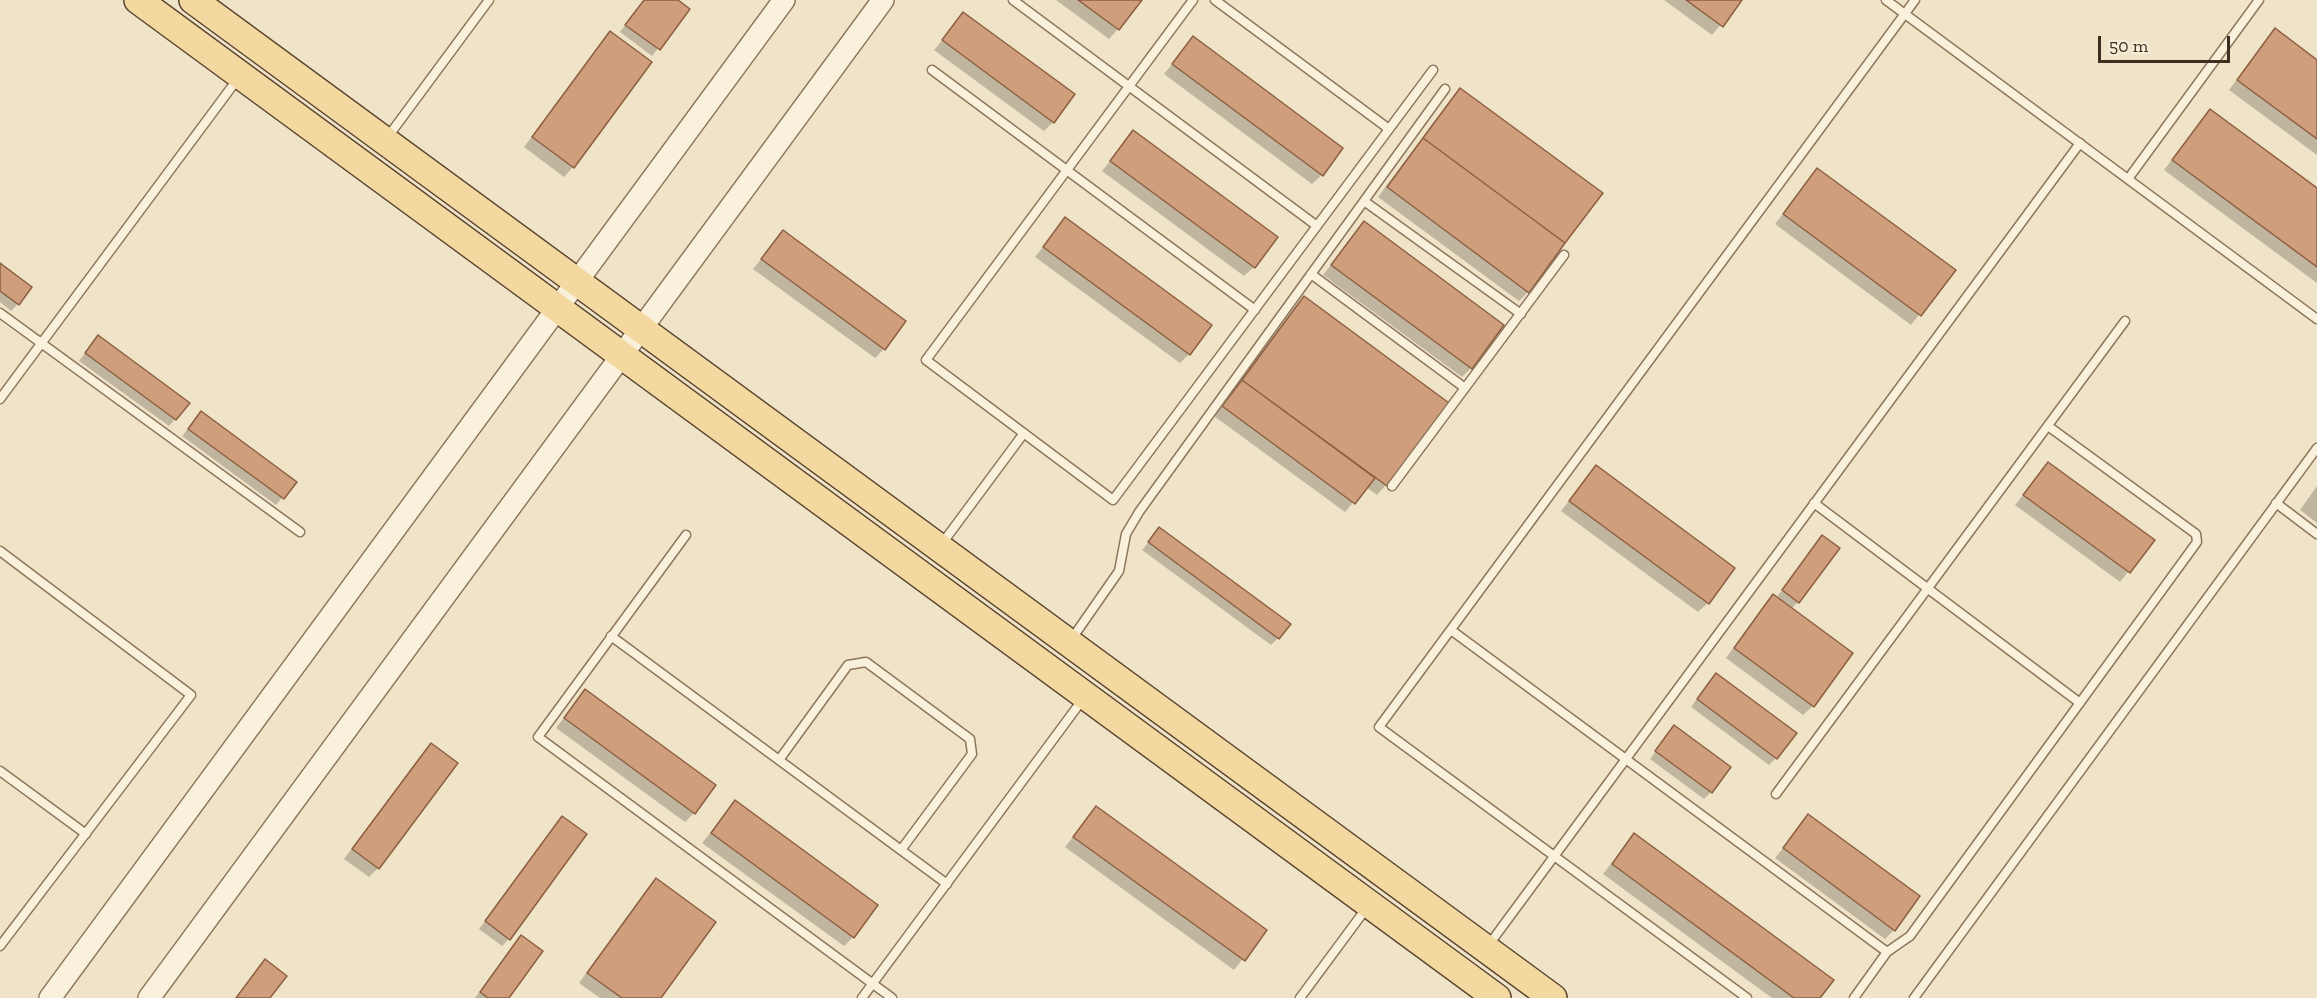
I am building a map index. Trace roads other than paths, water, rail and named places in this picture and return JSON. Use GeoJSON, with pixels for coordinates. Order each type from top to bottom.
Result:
{"type":"FeatureCollection","features":[{"type":"Feature","properties":{"kind":"main road"},"geometry":{"type":"LineString","coordinates":[[138,0],[1497,998]]}},
{"type":"Feature","properties":{"kind":"main road"},"geometry":{"type":"LineString","coordinates":[[193,0],[1552,998]]}},
{"type":"Feature","properties":{"kind":"street"},"geometry":{"type":"LineString","coordinates":[[50,998],[784,0]]}},
{"type":"Feature","properties":{"kind":"street"},"geometry":{"type":"LineString","coordinates":[[149,998],[883,0]]}},
{"type":"Feature","properties":{"kind":"lane"},"geometry":{"type":"LineString","coordinates":[[384,140],[489,0]]}},
{"type":"Feature","properties":{"kind":"lane"},"geometry":{"type":"LineString","coordinates":[[1013,0],[1317,226]]}},
{"type":"Feature","properties":{"kind":"lane"},"geometry":{"type":"LineString","coordinates":[[1194,0],[926,360],[1113,500],[1432,70]]}},
{"type":"Feature","properties":{"kind":"lane"},"geometry":{"type":"LineString","coordinates":[[1215,0],[1389,129]]}},
{"type":"Feature","properties":{"kind":"lane"},"geometry":{"type":"LineString","coordinates":[[1886,0],[2317,319]]}},
{"type":"Feature","properties":{"kind":"lane"},"geometry":{"type":"LineString","coordinates":[[1747,998],[1379,727],[1914,0]]}},
{"type":"Feature","properties":{"kind":"lane"},"geometry":{"type":"LineString","coordinates":[[2128,179],[2259,0]]}},
{"type":"Feature","properties":{"kind":"lane"},"geometry":{"type":"LineString","coordinates":[[932,70],[1255,310]]}},
{"type":"Feature","properties":{"kind":"lane"},"geometry":{"type":"LineString","coordinates":[[0,399],[240,75]]}},
{"type":"Feature","properties":{"kind":"lane"},"geometry":{"type":"LineString","coordinates":[[1069,643],[1119,571],[1126,534],[1139,512],[1445,89]]}},
{"type":"Feature","properties":{"kind":"lane"},"geometry":{"type":"LineString","coordinates":[[1486,949],[2080,144]]}},
{"type":"Feature","properties":{"kind":"lane"},"geometry":{"type":"LineString","coordinates":[[1364,201],[1521,314]]}},
{"type":"Feature","properties":{"kind":"lane"},"geometry":{"type":"LineString","coordinates":[[1392,486],[1564,255]]}},
{"type":"Feature","properties":{"kind":"lane"},"geometry":{"type":"LineString","coordinates":[[1311,274],[1465,388]]}},
{"type":"Feature","properties":{"kind":"lane"},"geometry":{"type":"LineString","coordinates":[[0,313],[300,532]]}},
{"type":"Feature","properties":{"kind":"lane"},"geometry":{"type":"LineString","coordinates":[[1776,794],[2125,321]]}},
{"type":"Feature","properties":{"kind":"lane"},"geometry":{"type":"LineString","coordinates":[[1854,998],[1887,952],[1910,936],[2197,542],[2196,534],[2048,426]]}},
{"type":"Feature","properties":{"kind":"lane"},"geometry":{"type":"LineString","coordinates":[[939,548],[1024,433]]}},
{"type":"Feature","properties":{"kind":"lane"},"geometry":{"type":"LineString","coordinates":[[1914,998],[2317,448]]}},
{"type":"Feature","properties":{"kind":"lane"},"geometry":{"type":"LineString","coordinates":[[1814,503],[2080,703]]}},
{"type":"Feature","properties":{"kind":"lane"},"geometry":{"type":"LineString","coordinates":[[2276,503],[2317,534]]}},
{"type":"Feature","properties":{"kind":"lane"},"geometry":{"type":"LineString","coordinates":[[686,535],[538,737],[892,998]]}},
{"type":"Feature","properties":{"kind":"lane"},"geometry":{"type":"LineString","coordinates":[[0,551],[191,695],[0,946]]}},
{"type":"Feature","properties":{"kind":"lane"},"geometry":{"type":"LineString","coordinates":[[1451,630],[1887,952]]}},
{"type":"Feature","properties":{"kind":"lane"},"geometry":{"type":"LineString","coordinates":[[611,636],[947,884]]}},
{"type":"Feature","properties":{"kind":"lane"},"geometry":{"type":"LineString","coordinates":[[779,760],[848,665],[866,662],[970,739],[972,754],[901,850]]}},
{"type":"Feature","properties":{"kind":"lane"},"geometry":{"type":"LineString","coordinates":[[862,998],[1085,696]]}},
{"type":"Feature","properties":{"kind":"lane"},"geometry":{"type":"LineString","coordinates":[[0,771],[86,834]]}},
{"type":"Feature","properties":{"kind":"lane"},"geometry":{"type":"LineString","coordinates":[[1301,998],[1369,904]]}}]}
